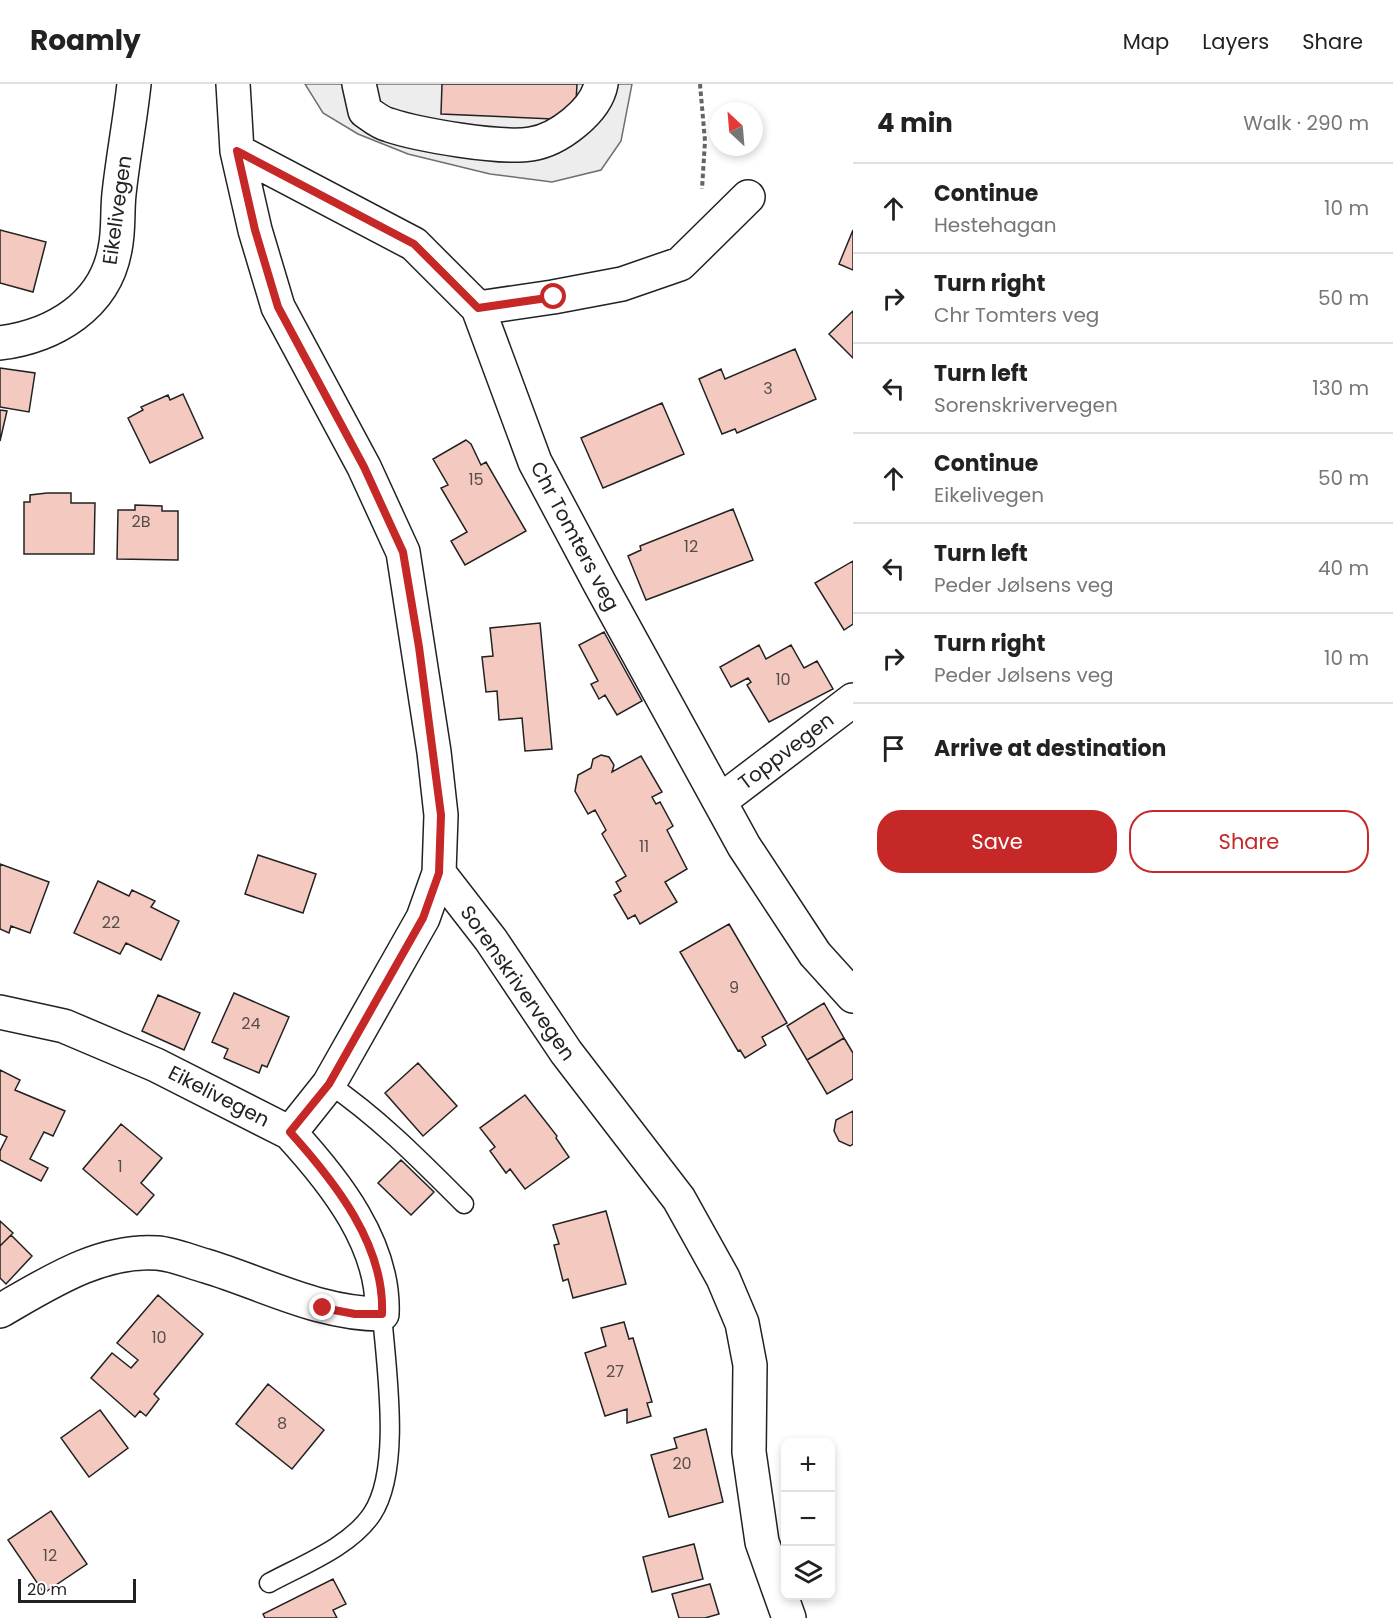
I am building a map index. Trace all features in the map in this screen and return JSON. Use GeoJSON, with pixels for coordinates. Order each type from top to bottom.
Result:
{"type":"FeatureCollection","features":[{"type":"Feature","properties":{"kind":"street","name":"Eikelivegen"},"geometry":{"type":"LineString","coordinates":[[0,343],[29,339],[60,325],[84,308],[105,283],[116,249],[119,193],[134,84]]}},
{"type":"Feature","properties":{"kind":"street"},"geometry":{"type":"LineString","coordinates":[[232,84],[237,151],[255,230],[278,307],[364,467],[403,552],[434,752],[441,815],[439,873]]}},
{"type":"Feature","properties":{"kind":"street"},"geometry":{"type":"LineString","coordinates":[[359,84],[365,111],[387,125],[475,142],[532,144],[574,125],[598,95],[601,84]]}},
{"type":"Feature","properties":{"kind":"street","name":"Chr Tomters veg"},"geometry":{"type":"LineString","coordinates":[[237,151],[414,244],[478,308],[535,462],[744,846],[815,954],[853,996]]}},
{"type":"Feature","properties":{"kind":"street"},"geometry":{"type":"LineString","coordinates":[[478,308],[622,284],[680,264],[748,197]]}},
{"type":"Feature","properties":{"kind":"street","name":"Toppvegen"},"geometry":{"type":"LineString","coordinates":[[720,801],[853,700]]}},
{"type":"Feature","properties":{"kind":"street","name":"Eikelivegen"},"geometry":{"type":"LineString","coordinates":[[0,1012],[74,1030],[156,1065],[290,1132],[329,1084],[423,918],[439,873]]}},
{"type":"Feature","properties":{"kind":"street","name":"Sorenskrivervegen"},"geometry":{"type":"LineString","coordinates":[[439,873],[490,940],[566,1052],[679,1199],[723,1278],[742,1323],[750,1365],[749,1452],[762,1542],[789,1618]]}},
{"type":"Feature","properties":{"kind":"street"},"geometry":{"type":"LineString","coordinates":[[0,1311],[72,1271],[117,1258],[157,1253],[220,1271],[323,1308],[355,1314],[382,1314],[380,1273],[367,1244],[320,1165],[290,1132]]}},
{"type":"Feature","properties":{"kind":"lane"},"geometry":{"type":"LineString","coordinates":[[329,1084],[379,1122],[464,1204]]}},
{"type":"Feature","properties":{"kind":"lane"},"geometry":{"type":"LineString","coordinates":[[269,1583],[334,1547],[371,1516],[378,1503],[387,1472],[390,1417],[382,1314]]}},
{"type":"Feature","properties":{"kind":"path"},"geometry":{"type":"LineString","coordinates":[[699,246],[705,141],[700,84]]}},
{"type":"Feature","properties":{"kind":"shaded area"},"geometry":{"type":"Polygon","coordinates":[[[305,84],[632,84],[621,141],[601,170],[552,182],[490,174],[408,154],[358,134],[323,113],[305,84]]]}},
{"type":"Feature","properties":{"kind":"building"},"geometry":{"type":"Polygon","coordinates":[[[442,84],[577,84],[575,120],[441,114],[442,84]]]}},
{"type":"Feature","properties":{"kind":"building"},"geometry":{"type":"Polygon","coordinates":[[[0,230],[46,242],[33,292],[0,283],[0,230]]]}},
{"type":"Feature","properties":{"kind":"building"},"geometry":{"type":"Polygon","coordinates":[[[853,230],[853,270],[839,264],[853,230]]]}},
{"type":"Feature","properties":{"kind":"building"},"geometry":{"type":"Polygon","coordinates":[[[853,311],[853,358],[829,334],[853,311]]]}},
{"type":"Feature","properties":{"kind":"building"},"geometry":{"type":"Polygon","coordinates":[[[795,349],[816,399],[737,433],[735,429],[722,434],[699,379],[721,369],[725,379],[795,349]]]}},
{"type":"Feature","properties":{"kind":"building"},"geometry":{"type":"Polygon","coordinates":[[[0,368],[35,373],[29,412],[0,407],[0,368]]]}},
{"type":"Feature","properties":{"kind":"building"},"geometry":{"type":"Polygon","coordinates":[[[183,394],[203,438],[150,463],[128,418],[143,410],[141,407],[168,395],[170,400],[183,394]]]}},
{"type":"Feature","properties":{"kind":"building"},"geometry":{"type":"Polygon","coordinates":[[[662,403],[684,454],[603,488],[581,438],[662,403]]]}},
{"type":"Feature","properties":{"kind":"building"},"geometry":{"type":"Polygon","coordinates":[[[0,410],[7,411],[0,441],[0,410]]]}},
{"type":"Feature","properties":{"kind":"building"},"geometry":{"type":"Polygon","coordinates":[[[466,440],[471,444],[481,465],[486,462],[526,531],[465,565],[451,541],[467,532],[441,488],[448,485],[433,459],[466,440]]]}},
{"type":"Feature","properties":{"kind":"building"},"geometry":{"type":"Polygon","coordinates":[[[71,493],[71,503],[95,503],[94,554],[24,554],[24,502],[30,502],[30,495],[71,493]]]}},
{"type":"Feature","properties":{"kind":"building"},"geometry":{"type":"Polygon","coordinates":[[[135,505],[162,506],[162,511],[178,511],[178,560],[117,559],[118,510],[135,510],[135,505]]]}},
{"type":"Feature","properties":{"kind":"building"},"geometry":{"type":"Polygon","coordinates":[[[733,509],[753,560],[646,600],[628,556],[641,550],[640,546],[733,509]]]}},
{"type":"Feature","properties":{"kind":"building"},"geometry":{"type":"Polygon","coordinates":[[[853,561],[853,624],[844,630],[815,583],[853,561]]]}},
{"type":"Feature","properties":{"kind":"building"},"geometry":{"type":"Polygon","coordinates":[[[540,623],[552,749],[525,751],[522,718],[499,720],[497,691],[486,692],[482,657],[493,656],[490,628],[540,623]]]}},
{"type":"Feature","properties":{"kind":"building"},"geometry":{"type":"Polygon","coordinates":[[[604,632],[642,701],[617,715],[605,695],[599,699],[591,684],[598,681],[579,645],[604,632]]]}},
{"type":"Feature","properties":{"kind":"building"},"geometry":{"type":"Polygon","coordinates":[[[759,645],[766,659],[791,645],[804,668],[817,661],[833,689],[769,722],[747,685],[751,682],[748,678],[731,687],[720,667],[759,645]]]}},
{"type":"Feature","properties":{"kind":"building"},"geometry":{"type":"Polygon","coordinates":[[[601,755],[609,757],[614,765],[612,772],[641,756],[662,792],[652,797],[656,804],[660,802],[673,826],[667,830],[687,869],[665,882],[677,902],[640,924],[635,915],[628,919],[614,895],[621,891],[616,882],[626,876],[602,834],[606,830],[595,810],[588,814],[575,791],[578,775],[591,768],[593,759],[601,755]]]}},
{"type":"Feature","properties":{"kind":"building"},"geometry":{"type":"Polygon","coordinates":[[[258,855],[316,874],[303,913],[245,894],[258,855]]]}},
{"type":"Feature","properties":{"kind":"building"},"geometry":{"type":"Polygon","coordinates":[[[0,864],[49,882],[30,933],[11,926],[9,933],[0,929],[0,864]]]}},
{"type":"Feature","properties":{"kind":"building"},"geometry":{"type":"Polygon","coordinates":[[[98,881],[129,896],[132,890],[155,901],[151,907],[179,921],[161,960],[126,943],[120,954],[74,933],[98,881]]]}},
{"type":"Feature","properties":{"kind":"building"},"geometry":{"type":"Polygon","coordinates":[[[729,924],[787,1023],[762,1037],[766,1045],[745,1058],[740,1050],[738,1051],[680,952],[729,924]]]}},
{"type":"Feature","properties":{"kind":"building"},"geometry":{"type":"Polygon","coordinates":[[[234,993],[289,1017],[267,1067],[262,1065],[259,1073],[224,1058],[228,1049],[212,1042],[234,993]]]}},
{"type":"Feature","properties":{"kind":"building"},"geometry":{"type":"Polygon","coordinates":[[[158,995],[200,1013],[184,1050],[142,1031],[158,995]]]}},
{"type":"Feature","properties":{"kind":"building"},"geometry":{"type":"Polygon","coordinates":[[[824,1003],[844,1038],[807,1060],[787,1026],[824,1003]]]}},
{"type":"Feature","properties":{"kind":"building"},"geometry":{"type":"Polygon","coordinates":[[[844,1038],[853,1053],[853,1079],[827,1094],[807,1060],[844,1038]]]}},
{"type":"Feature","properties":{"kind":"building"},"geometry":{"type":"Polygon","coordinates":[[[418,1063],[457,1106],[423,1136],[385,1093],[418,1063]]]}},
{"type":"Feature","properties":{"kind":"building"},"geometry":{"type":"Polygon","coordinates":[[[0,1070],[20,1080],[15,1090],[65,1111],[53,1136],[44,1132],[30,1159],[48,1168],[41,1181],[0,1160],[0,1151],[7,1137],[0,1134],[0,1070]]]}},
{"type":"Feature","properties":{"kind":"building"},"geometry":{"type":"Polygon","coordinates":[[[525,1095],[557,1136],[556,1138],[569,1157],[525,1189],[510,1169],[506,1173],[490,1151],[495,1147],[480,1128],[525,1095]]]}},
{"type":"Feature","properties":{"kind":"building"},"geometry":{"type":"Polygon","coordinates":[[[853,1111],[853,1144],[850,1146],[839,1141],[834,1131],[836,1120],[853,1111]]]}},
{"type":"Feature","properties":{"kind":"building"},"geometry":{"type":"Polygon","coordinates":[[[121,1124],[162,1158],[141,1183],[154,1195],[137,1215],[83,1169],[121,1124]]]}},
{"type":"Feature","properties":{"kind":"building"},"geometry":{"type":"Polygon","coordinates":[[[401,1160],[434,1192],[411,1215],[378,1183],[401,1160]]]}},
{"type":"Feature","properties":{"kind":"building"},"geometry":{"type":"Polygon","coordinates":[[[606,1211],[626,1284],[573,1298],[568,1279],[563,1281],[554,1245],[559,1244],[553,1225],[606,1211]]]}},
{"type":"Feature","properties":{"kind":"building"},"geometry":{"type":"Polygon","coordinates":[[[0,1221],[13,1233],[0,1246],[0,1221]]]}},
{"type":"Feature","properties":{"kind":"building"},"geometry":{"type":"Polygon","coordinates":[[[11,1235],[32,1256],[6,1284],[0,1278],[0,1246],[11,1235]]]}},
{"type":"Feature","properties":{"kind":"building"},"geometry":{"type":"Polygon","coordinates":[[[158,1295],[203,1334],[154,1394],[159,1399],[146,1416],[140,1411],[135,1417],[91,1378],[112,1353],[131,1368],[138,1360],[117,1343],[158,1295]]]}},
{"type":"Feature","properties":{"kind":"building"},"geometry":{"type":"Polygon","coordinates":[[[624,1322],[629,1339],[633,1338],[652,1402],[647,1403],[651,1416],[627,1423],[627,1409],[605,1416],[585,1353],[606,1346],[601,1328],[624,1322]]]}},
{"type":"Feature","properties":{"kind":"building"},"geometry":{"type":"Polygon","coordinates":[[[268,1384],[324,1430],[292,1469],[236,1424],[268,1384]]]}},
{"type":"Feature","properties":{"kind":"building"},"geometry":{"type":"Polygon","coordinates":[[[100,1410],[128,1448],[89,1477],[61,1438],[100,1410]]]}},
{"type":"Feature","properties":{"kind":"building"},"geometry":{"type":"Polygon","coordinates":[[[706,1429],[723,1502],[669,1517],[651,1455],[677,1448],[674,1438],[706,1429]]]}},
{"type":"Feature","properties":{"kind":"building"},"geometry":{"type":"Polygon","coordinates":[[[51,1511],[87,1564],[44,1593],[8,1540],[51,1511]]]}},
{"type":"Feature","properties":{"kind":"building"},"geometry":{"type":"Polygon","coordinates":[[[694,1544],[703,1579],[652,1592],[643,1557],[694,1544]]]}},
{"type":"Feature","properties":{"kind":"building"},"geometry":{"type":"Polygon","coordinates":[[[333,1579],[346,1604],[333,1610],[337,1618],[265,1618],[263,1614],[333,1579]]]}},
{"type":"Feature","properties":{"kind":"building"},"geometry":{"type":"Polygon","coordinates":[[[710,1584],[719,1614],[705,1618],[679,1618],[672,1594],[710,1584]]]}},
{"type":"Feature","properties":{"kind":"route"},"geometry":{"type":"LineString","coordinates":[[323,1308],[355,1314],[382,1314],[383,1293],[380,1273],[372,1252],[342,1199],[320,1165],[290,1132],[329,1084],[423,918],[439,873],[441,815],[419,647],[403,552],[364,467],[278,307],[255,230],[237,151],[414,244],[478,308],[554,297]]}}]}
